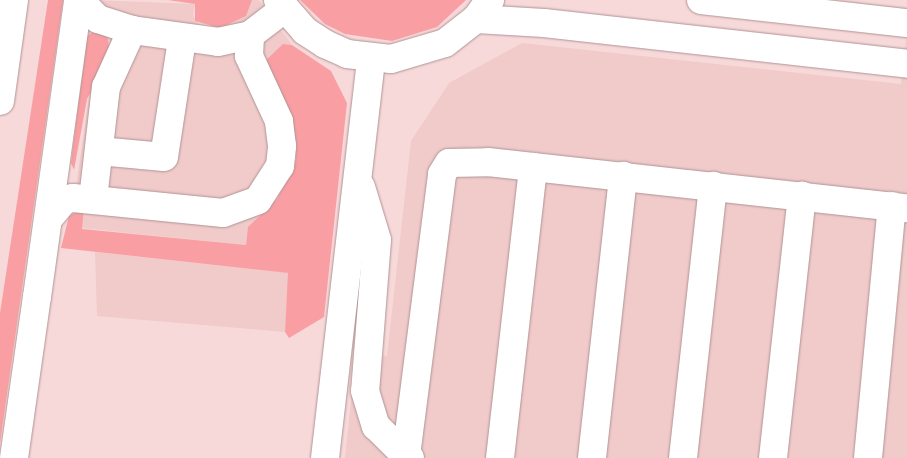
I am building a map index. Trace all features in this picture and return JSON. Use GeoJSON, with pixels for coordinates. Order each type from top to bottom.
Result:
{"type":"FeatureCollection","features":[{"type":"Feature","properties":{"kind":"street"},"geometry":{"type":"LineString","coordinates":[[0,101],[14,0]]}},
{"type":"Feature","properties":{"kind":"street"},"geometry":{"type":"LineString","coordinates":[[78,0],[98,20],[132,30],[182,39],[218,42],[250,35],[281,4],[325,44],[371,58],[428,51],[483,10],[544,23],[907,64]]}},
{"type":"Feature","properties":{"kind":"street"},"geometry":{"type":"LineString","coordinates":[[14,458],[78,0]]}},
{"type":"Feature","properties":{"kind":"street"},"geometry":{"type":"LineString","coordinates":[[701,0],[907,22]]}},
{"type":"Feature","properties":{"kind":"street"},"geometry":{"type":"LineString","coordinates":[[93,199],[106,87],[132,30]]}},
{"type":"Feature","properties":{"kind":"street"},"geometry":{"type":"LineString","coordinates":[[49,218],[64,200],[93,199],[223,213],[258,200],[280,166],[282,146],[279,122],[249,56],[250,35]]}},
{"type":"Feature","properties":{"kind":"street"},"geometry":{"type":"LineString","coordinates":[[99,151],[164,157],[182,39]]}},
{"type":"Feature","properties":{"kind":"street"},"geometry":{"type":"LineString","coordinates":[[325,458],[371,58]]}},
{"type":"Feature","properties":{"kind":"street"},"geometry":{"type":"LineString","coordinates":[[408,457],[442,174],[449,163],[463,160],[900,207],[868,458]]}},
{"type":"Feature","properties":{"kind":"street"},"geometry":{"type":"LineString","coordinates":[[500,458],[533,167]]}},
{"type":"Feature","properties":{"kind":"street"},"geometry":{"type":"LineString","coordinates":[[358,176],[377,240],[365,391],[376,426],[408,457]]}},
{"type":"Feature","properties":{"kind":"street"},"geometry":{"type":"LineString","coordinates":[[592,458],[623,176]]}},
{"type":"Feature","properties":{"kind":"street"},"geometry":{"type":"LineString","coordinates":[[683,458],[713,186]]}},
{"type":"Feature","properties":{"kind":"street"},"geometry":{"type":"LineString","coordinates":[[773,458],[802,196]]}},
{"type":"Feature","properties":{"kind":"shaded area"},"geometry":{"type":"Polygon","coordinates":[[[48,0],[63,0],[0,443],[0,313],[48,0]]]}},
{"type":"Feature","properties":{"kind":"shaded area"},"geometry":{"type":"Polygon","coordinates":[[[91,0],[195,4],[193,16],[199,24],[220,28],[252,0],[259,0],[292,45],[283,44],[296,159],[277,199],[248,228],[246,245],[81,228],[72,213],[90,91],[92,32],[87,36],[91,0]]]}},
{"type":"Feature","properties":{"kind":"shaded area"},"geometry":{"type":"Polygon","coordinates":[[[168,0],[252,0],[246,16],[220,28],[195,21],[195,4],[168,0]]]}},
{"type":"Feature","properties":{"kind":"shaded area"},"geometry":{"type":"Polygon","coordinates":[[[300,0],[466,0],[437,27],[392,41],[345,34],[325,24],[300,0]]]}},
{"type":"Feature","properties":{"kind":"shaded area"},"geometry":{"type":"Polygon","coordinates":[[[97,29],[107,33],[110,57],[87,99],[74,170],[71,163],[87,36],[97,29]]]}},
{"type":"Feature","properties":{"kind":"shaded area"},"geometry":{"type":"Polygon","coordinates":[[[907,32],[907,458],[345,458],[356,353],[387,356],[411,141],[449,83],[522,43],[901,84],[907,32]]]}},
{"type":"Feature","properties":{"kind":"shaded area"},"geometry":{"type":"Polygon","coordinates":[[[283,44],[292,45],[331,71],[347,103],[324,317],[289,338],[285,332],[288,273],[61,248],[69,216],[84,208],[82,229],[246,245],[248,227],[277,199],[296,159],[290,116],[263,63],[283,44]]]}},
{"type":"Feature","properties":{"kind":"shaded area"},"geometry":{"type":"Polygon","coordinates":[[[95,252],[289,273],[285,332],[97,316],[95,252]]]}}]}
